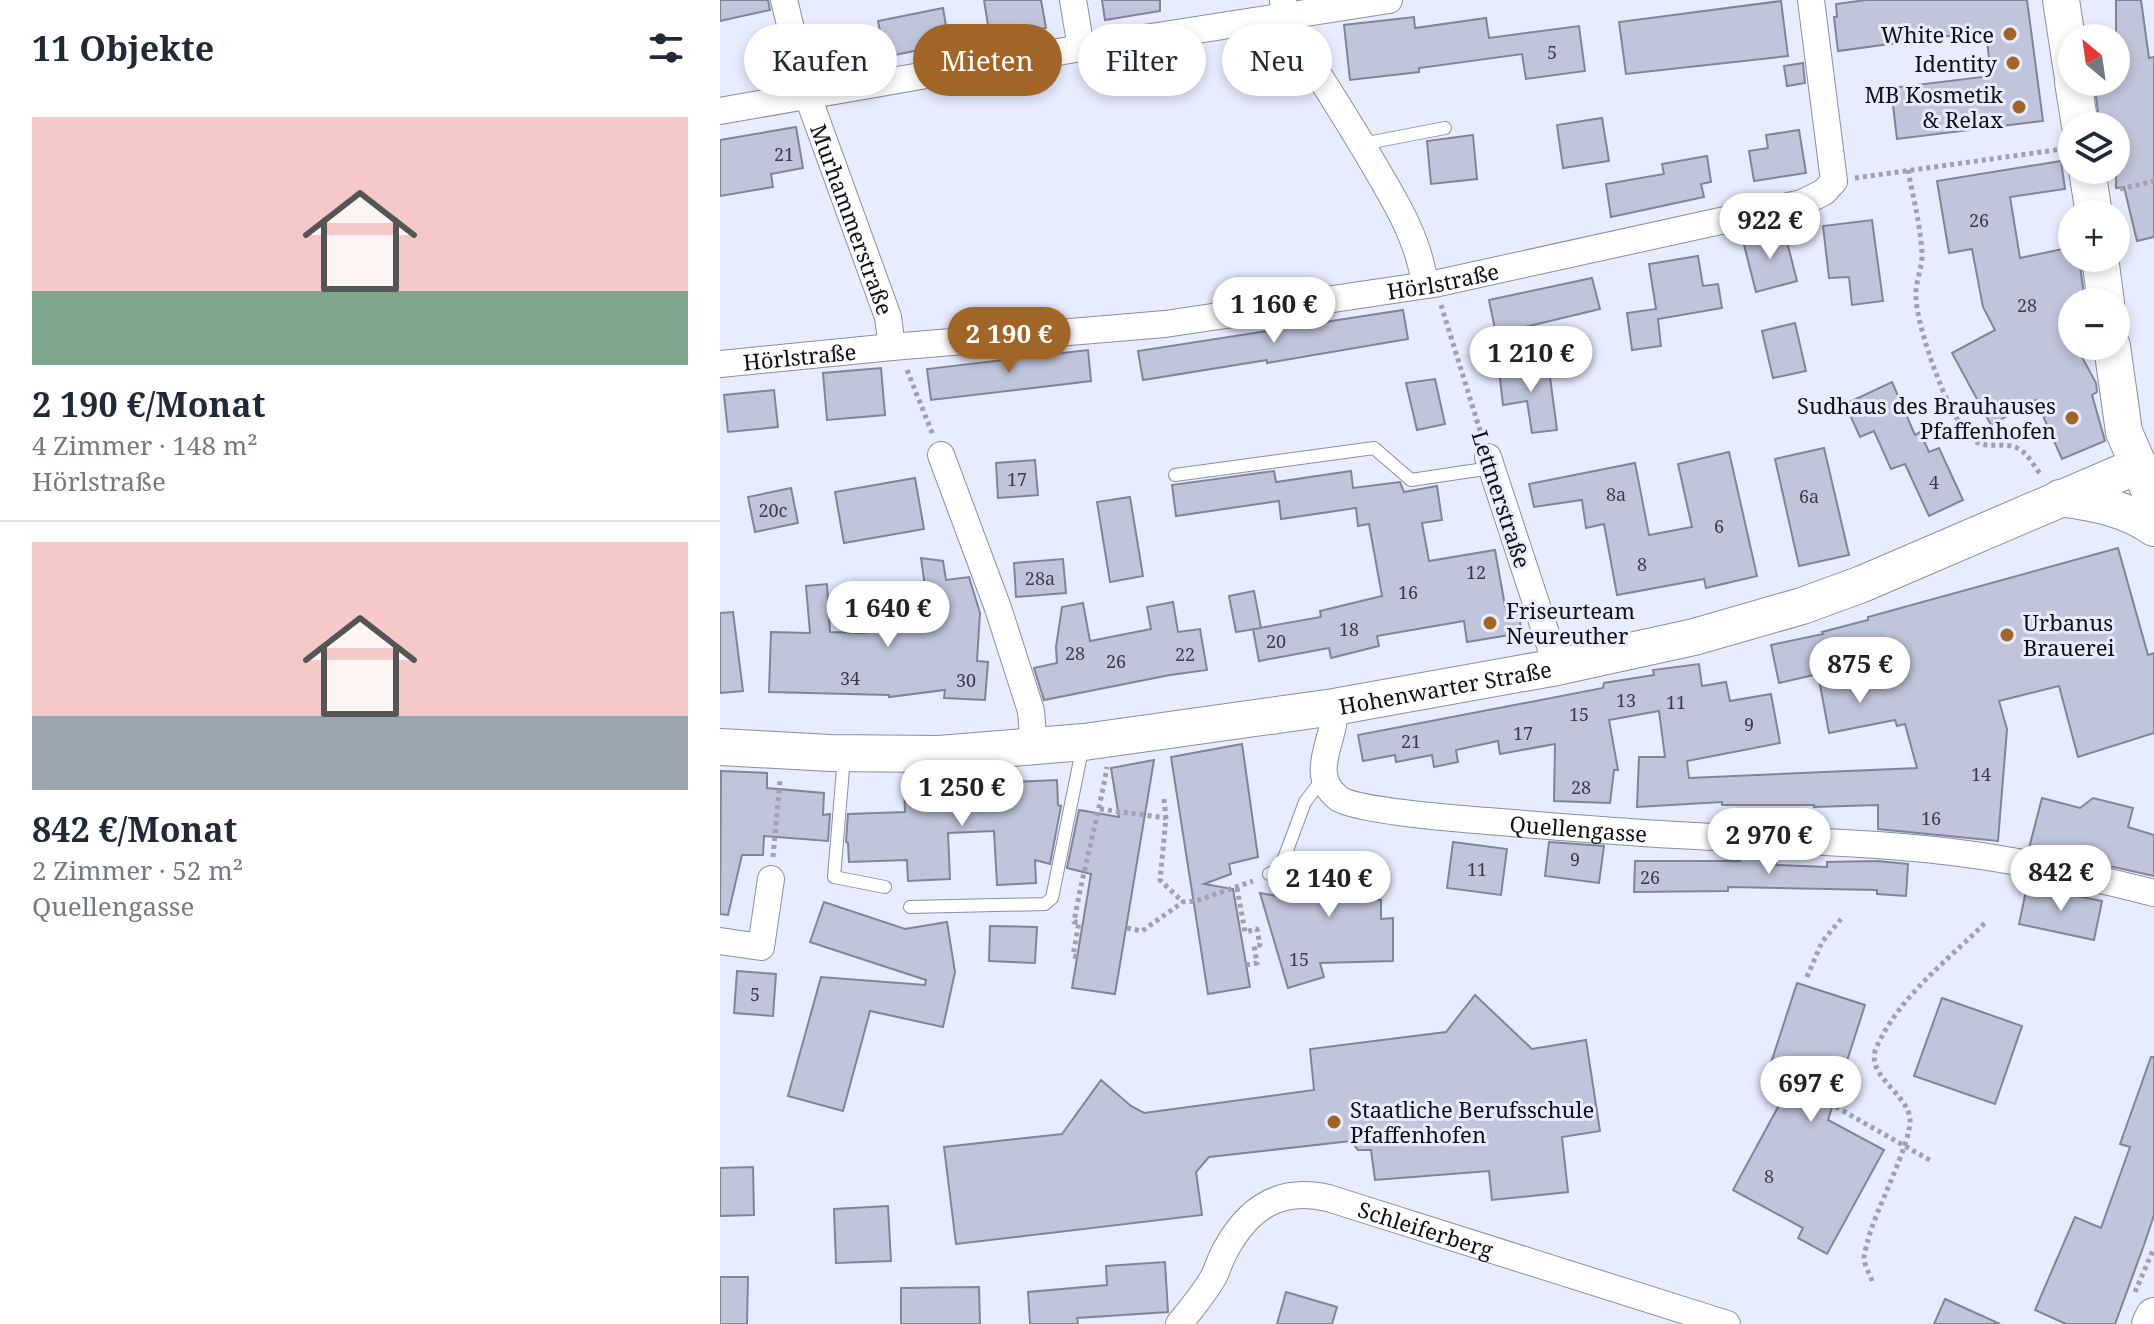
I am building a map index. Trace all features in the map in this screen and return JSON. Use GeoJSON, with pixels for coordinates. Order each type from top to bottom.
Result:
{"type":"FeatureCollection","features":[{"type":"Feature","properties":{"kind":"street","name":"Murhammerstraße"},"geometry":{"type":"LineString","coordinates":[[784,0],[790,24]]}},
{"type":"Feature","properties":{"kind":"street"},"geometry":{"type":"LineString","coordinates":[[1073,0],[1078,30]]}},
{"type":"Feature","properties":{"kind":"street"},"geometry":{"type":"LineString","coordinates":[[1203,24],[1284,8],[1389,0]]}},
{"type":"Feature","properties":{"kind":"street"},"geometry":{"type":"LineString","coordinates":[[1811,0],[1829,187]]}},
{"type":"Feature","properties":{"kind":"street"},"geometry":{"type":"LineString","coordinates":[[2061,0],[2065,24]]}},
{"type":"Feature","properties":{"kind":"street"},"geometry":{"type":"LineString","coordinates":[[1284,8],[1292,33],[1362,144],[1409,227],[1430,284]]}},
{"type":"Feature","properties":{"kind":"street"},"geometry":{"type":"LineString","coordinates":[[897,79],[1078,49]]}},
{"type":"Feature","properties":{"kind":"street"},"geometry":{"type":"LineString","coordinates":[[720,111],[797,96]]}},
{"type":"Feature","properties":{"kind":"street","name":"Murhammerstraße"},"geometry":{"type":"LineString","coordinates":[[808,96],[888,317],[895,346]]}},
{"type":"Feature","properties":{"kind":"street","name":"Hörlstraße"},"geometry":{"type":"LineString","coordinates":[[720,364],[1165,324],[1430,284],[1802,203],[1829,187]]}},
{"type":"Feature","properties":{"kind":"street"},"geometry":{"type":"LineString","coordinates":[[2114,360],[2124,432],[2154,501]]}},
{"type":"Feature","properties":{"kind":"street"},"geometry":{"type":"LineString","coordinates":[[941,455],[1008,637],[1031,711],[1034,747]]}},
{"type":"Feature","properties":{"kind":"street","name":"Lettnerstraße"},"geometry":{"type":"LineString","coordinates":[[1490,463],[1557,667]]}},
{"type":"Feature","properties":{"kind":"street","name":"Hohenwarter Straße"},"geometry":{"type":"LineString","coordinates":[[720,747],[844,754],[939,754],[1034,747],[1334,707],[1557,667],[1694,637],[1802,606],[1862,584],[2137,466]]}},
{"type":"Feature","properties":{"kind":"street"},"geometry":{"type":"LineString","coordinates":[[2059,498],[2110,507],[2141,519],[2154,528]]}},
{"type":"Feature","properties":{"kind":"street"},"geometry":{"type":"LineString","coordinates":[[1324,777],[1326,749],[1335,718],[1334,707]]}},
{"type":"Feature","properties":{"kind":"street","name":"Quellengasse"},"geometry":{"type":"LineString","coordinates":[[1324,777],[1335,796],[1343,801],[1450,819],[1712,837],[1860,843],[1942,851],[2006,860],[2154,893]]}},
{"type":"Feature","properties":{"kind":"street"},"geometry":{"type":"LineString","coordinates":[[720,941],[761,947],[771,879]]}},
{"type":"Feature","properties":{"kind":"street","name":"Schleiferberg"},"geometry":{"type":"LineString","coordinates":[[1179,1324],[1205,1291],[1243,1224],[1269,1201],[1296,1194],[1312,1194],[1727,1324]]}},
{"type":"Feature","properties":{"kind":"lane"},"geometry":{"type":"LineString","coordinates":[[1362,144],[1445,128]]}},
{"type":"Feature","properties":{"kind":"lane"},"geometry":{"type":"LineString","coordinates":[[1175,475],[1374,448],[1411,480],[1490,463]]}},
{"type":"Feature","properties":{"kind":"lane"},"geometry":{"type":"LineString","coordinates":[[910,907],[1045,904],[1052,898],[1098,740]]}},
{"type":"Feature","properties":{"kind":"lane"},"geometry":{"type":"LineString","coordinates":[[844,754],[834,877],[885,887]]}},
{"type":"Feature","properties":{"kind":"lane"},"geometry":{"type":"LineString","coordinates":[[1269,874],[1280,869],[1305,802],[1324,777]]}},
{"type":"Feature","properties":{"kind":"path"},"geometry":{"type":"LineString","coordinates":[[1829,187],[1908,170],[2058,149]]}},
{"type":"Feature","properties":{"kind":"path"},"geometry":{"type":"LineString","coordinates":[[1908,170],[1922,256],[1916,301],[1933,361],[1956,417],[1978,444],[2014,446],[2021,450],[2059,498]]}},
{"type":"Feature","properties":{"kind":"path","name":"Lettnerstraße"},"geometry":{"type":"LineString","coordinates":[[1430,284],[1490,463]]}},
{"type":"Feature","properties":{"kind":"path"},"geometry":{"type":"LineString","coordinates":[[895,346],[941,455]]}},
{"type":"Feature","properties":{"kind":"path"},"geometry":{"type":"LineString","coordinates":[[1077,957],[1073,956],[1079,922],[1074,922],[1079,889],[1100,809],[1098,740]]}},
{"type":"Feature","properties":{"kind":"path"},"geometry":{"type":"LineString","coordinates":[[771,879],[783,751]]}},
{"type":"Feature","properties":{"kind":"path"},"geometry":{"type":"LineString","coordinates":[[1164,799],[1166,818],[1160,880],[1183,902]]}},
{"type":"Feature","properties":{"kind":"path"},"geometry":{"type":"LineString","coordinates":[[1100,809],[1166,818]]}},
{"type":"Feature","properties":{"kind":"path"},"geometry":{"type":"LineString","coordinates":[[1127,928],[1142,931],[1183,902],[1237,888],[1269,874]]}},
{"type":"Feature","properties":{"kind":"path"},"geometry":{"type":"LineString","coordinates":[[1237,888],[1245,932],[1257,929],[1260,945],[1254,946],[1257,963],[1246,965]]}},
{"type":"Feature","properties":{"kind":"path"},"geometry":{"type":"LineString","coordinates":[[1807,977],[1822,942],[1841,919]]}},
{"type":"Feature","properties":{"kind":"path"},"geometry":{"type":"LineString","coordinates":[[1872,1281],[1864,1258],[1866,1247],[1872,1224],[1904,1146],[1910,1120],[1905,1106],[1880,1075],[1873,1060],[1875,1049],[1895,1012],[1985,923]]}},
{"type":"Feature","properties":{"kind":"path"},"geometry":{"type":"LineString","coordinates":[[1808,1091],[1933,1162]]}},
{"type":"Feature","properties":{"kind":"path"},"geometry":{"type":"LineString","coordinates":[[2146,1313],[2154,1248]]}},
{"type":"Feature","properties":{"kind":"building"},"geometry":{"type":"Polygon","coordinates":[[[720,0],[768,0],[770,10],[720,21],[720,0]]]}},
{"type":"Feature","properties":{"kind":"building"},"geometry":{"type":"Polygon","coordinates":[[[984,0],[1041,0],[1045,24],[988,24],[984,0]]]}},
{"type":"Feature","properties":{"kind":"building"},"geometry":{"type":"Polygon","coordinates":[[[1102,0],[1160,0],[1160,11],[1105,20],[1102,0]]]}},
{"type":"Feature","properties":{"kind":"building"},"geometry":{"type":"Polygon","coordinates":[[[1866,0],[2027,0],[2043,121],[1897,139],[1891,88],[1991,76],[1986,31],[1838,51],[1834,17],[1837,17],[1836,4],[1866,0]]]}},
{"type":"Feature","properties":{"kind":"building"},"geometry":{"type":"Polygon","coordinates":[[[2116,0],[2141,0],[2149,58],[2154,57],[2154,237],[2137,241],[2130,200],[2127,200],[2124,187],[2116,188],[2116,184],[2130,184],[2130,112],[2098,112],[2096,96],[2130,96],[2130,24],[2116,24],[2116,0]]]}},
{"type":"Feature","properties":{"kind":"building"},"geometry":{"type":"Polygon","coordinates":[[[1781,1],[1788,56],[1626,74],[1619,22],[1781,1]]]}},
{"type":"Feature","properties":{"kind":"building"},"geometry":{"type":"Polygon","coordinates":[[[943,8],[946,24],[913,24],[913,51],[897,55],[897,24],[879,24],[878,21],[943,8]]]}},
{"type":"Feature","properties":{"kind":"building"},"geometry":{"type":"Polygon","coordinates":[[[1414,17],[1415,28],[1486,18],[1489,38],[1579,26],[1585,71],[1526,79],[1522,54],[1419,68],[1419,72],[1350,80],[1344,25],[1414,17]]]}},
{"type":"Feature","properties":{"kind":"building"},"geometry":{"type":"Polygon","coordinates":[[[1803,63],[1805,83],[1787,86],[1784,66],[1803,63]]]}},
{"type":"Feature","properties":{"kind":"building"},"geometry":{"type":"Polygon","coordinates":[[[1602,118],[1609,161],[1563,168],[1557,125],[1602,118]]]}},
{"type":"Feature","properties":{"kind":"building"},"geometry":{"type":"Polygon","coordinates":[[[796,127],[803,168],[771,174],[773,187],[720,196],[720,140],[796,127]]]}},
{"type":"Feature","properties":{"kind":"building"},"geometry":{"type":"Polygon","coordinates":[[[1799,130],[1806,173],[1754,181],[1749,151],[1768,148],[1766,135],[1799,130]]]}},
{"type":"Feature","properties":{"kind":"building"},"geometry":{"type":"Polygon","coordinates":[[[1473,135],[1477,179],[1431,184],[1427,141],[1473,135]]]}},
{"type":"Feature","properties":{"kind":"building"},"geometry":{"type":"Polygon","coordinates":[[[1707,156],[1711,182],[1701,184],[1704,197],[1611,217],[1606,184],[1664,174],[1662,164],[1707,156]]]}},
{"type":"Feature","properties":{"kind":"building"},"geometry":{"type":"Polygon","coordinates":[[[2058,161],[2058,184],[2064,184],[2065,189],[2010,197],[2020,258],[2058,250],[2058,272],[2081,272],[2083,288],[2058,288],[2058,360],[2084,360],[2096,383],[2097,392],[2092,395],[2105,441],[2062,459],[2036,400],[1991,425],[1952,353],[1995,330],[1983,307],[1972,249],[1949,253],[1937,181],[2058,161]]]}},
{"type":"Feature","properties":{"kind":"building"},"geometry":{"type":"Polygon","coordinates":[[[1872,220],[1883,301],[1852,305],[1849,277],[1829,278],[1823,226],[1872,220]]]}},
{"type":"Feature","properties":{"kind":"building"},"geometry":{"type":"Polygon","coordinates":[[[1784,230],[1797,281],[1756,292],[1743,241],[1784,230]]]}},
{"type":"Feature","properties":{"kind":"building"},"geometry":{"type":"Polygon","coordinates":[[[1698,256],[1703,286],[1718,284],[1722,308],[1658,319],[1661,346],[1632,350],[1627,313],[1656,309],[1649,264],[1698,256]]]}},
{"type":"Feature","properties":{"kind":"building"},"geometry":{"type":"Polygon","coordinates":[[[1592,278],[1600,309],[1496,334],[1489,300],[1592,278]]]}},
{"type":"Feature","properties":{"kind":"building"},"geometry":{"type":"Polygon","coordinates":[[[1403,310],[1408,339],[1143,380],[1138,351],[1403,310]]]}},
{"type":"Feature","properties":{"kind":"building"},"geometry":{"type":"Polygon","coordinates":[[[1795,323],[1806,371],[1773,378],[1762,331],[1795,323]]]}},
{"type":"Feature","properties":{"kind":"building"},"geometry":{"type":"Polygon","coordinates":[[[1088,350],[1091,381],[931,400],[927,369],[1088,350]]]}},
{"type":"Feature","properties":{"kind":"building"},"geometry":{"type":"Polygon","coordinates":[[[1548,362],[1557,430],[1532,433],[1527,401],[1503,405],[1499,370],[1548,362]]]}},
{"type":"Feature","properties":{"kind":"building"},"geometry":{"type":"Polygon","coordinates":[[[881,368],[885,415],[827,420],[823,373],[881,368]]]}},
{"type":"Feature","properties":{"kind":"building"},"geometry":{"type":"Polygon","coordinates":[[[1435,379],[1445,424],[1417,430],[1406,383],[1435,379]]]}},
{"type":"Feature","properties":{"kind":"building"},"geometry":{"type":"Polygon","coordinates":[[[1892,382],[1915,435],[1920,432],[1929,452],[1939,448],[1963,500],[1929,516],[1905,464],[1891,469],[1874,431],[1860,437],[1845,404],[1892,382]]]}},
{"type":"Feature","properties":{"kind":"building"},"geometry":{"type":"Polygon","coordinates":[[[774,390],[778,427],[728,432],[724,395],[774,390]]]}},
{"type":"Feature","properties":{"kind":"building"},"geometry":{"type":"Polygon","coordinates":[[[1824,448],[1849,555],[1799,566],[1775,459],[1824,448]]]}},
{"type":"Feature","properties":{"kind":"building"},"geometry":{"type":"Polygon","coordinates":[[[1729,452],[1757,576],[1706,588],[1704,579],[1617,595],[1604,524],[1586,528],[1582,500],[1534,507],[1529,484],[1635,463],[1649,535],[1692,527],[1678,464],[1729,452]]]}},
{"type":"Feature","properties":{"kind":"building"},"geometry":{"type":"Polygon","coordinates":[[[1035,460],[1038,495],[998,498],[996,463],[1035,460]]]}},
{"type":"Feature","properties":{"kind":"building"},"geometry":{"type":"Polygon","coordinates":[[[1274,471],[1276,482],[1351,471],[1353,488],[1400,482],[1404,492],[1437,486],[1442,520],[1422,523],[1429,561],[1495,550],[1505,606],[1517,604],[1522,633],[1467,642],[1464,621],[1377,636],[1379,646],[1331,658],[1329,648],[1259,661],[1253,629],[1321,617],[1320,611],[1382,596],[1369,524],[1358,526],[1356,508],[1281,519],[1279,501],[1176,516],[1172,485],[1274,471]]]}},
{"type":"Feature","properties":{"kind":"building"},"geometry":{"type":"Polygon","coordinates":[[[915,478],[924,529],[844,543],[835,492],[915,478]]]}},
{"type":"Feature","properties":{"kind":"building"},"geometry":{"type":"Polygon","coordinates":[[[791,488],[798,523],[755,532],[748,497],[791,488]]]}},
{"type":"Feature","properties":{"kind":"building"},"geometry":{"type":"Polygon","coordinates":[[[1130,497],[1143,576],[1110,582],[1097,502],[1130,497]]]}},
{"type":"Feature","properties":{"kind":"building"},"geometry":{"type":"Polygon","coordinates":[[[2118,548],[2148,655],[2154,653],[2154,733],[2078,757],[2059,686],[1999,701],[2007,729],[1998,841],[1878,829],[1878,805],[1814,807],[1722,805],[1722,802],[1637,807],[1639,757],[1665,757],[1659,711],[1609,720],[1618,770],[1614,770],[1610,803],[1554,801],[1555,744],[1500,754],[1498,741],[1456,750],[1458,762],[1434,767],[1432,755],[1396,762],[1395,755],[1363,761],[1358,735],[1603,688],[1604,683],[1654,675],[1653,670],[1699,664],[1702,686],[1726,682],[1730,701],[1771,694],[1780,743],[1687,761],[1689,778],[1917,768],[1905,724],[1897,726],[1895,720],[1829,733],[1818,674],[1779,683],[1771,645],[1823,634],[1868,620],[1868,617],[2118,548]]]}},
{"type":"Feature","properties":{"kind":"building"},"geometry":{"type":"Polygon","coordinates":[[[921,558],[943,561],[946,580],[969,577],[980,613],[977,661],[988,662],[985,700],[944,698],[945,690],[889,697],[769,692],[771,632],[810,633],[806,586],[827,584],[830,632],[862,633],[930,624],[921,558]]]}},
{"type":"Feature","properties":{"kind":"building"},"geometry":{"type":"Polygon","coordinates":[[[1063,559],[1066,593],[1016,597],[1014,563],[1063,559]]]}},
{"type":"Feature","properties":{"kind":"building"},"geometry":{"type":"Polygon","coordinates":[[[1254,591],[1261,628],[1236,632],[1229,596],[1254,591]]]}},
{"type":"Feature","properties":{"kind":"building"},"geometry":{"type":"Polygon","coordinates":[[[1173,602],[1178,632],[1200,629],[1207,670],[1044,700],[1034,668],[1057,663],[1056,647],[1062,607],[1083,603],[1090,641],[1151,629],[1147,607],[1173,602]]]}},
{"type":"Feature","properties":{"kind":"building"},"geometry":{"type":"Polygon","coordinates":[[[733,612],[743,691],[720,693],[720,613],[733,612]]]}},
{"type":"Feature","properties":{"kind":"building"},"geometry":{"type":"Polygon","coordinates":[[[1242,744],[1258,857],[1229,864],[1231,874],[1204,884],[1233,889],[1250,987],[1208,994],[1171,757],[1242,744]]]}},
{"type":"Feature","properties":{"kind":"building"},"geometry":{"type":"Polygon","coordinates":[[[1154,760],[1115,994],[1072,988],[1091,874],[1067,868],[1079,810],[1119,817],[1111,768],[1154,760]]]}},
{"type":"Feature","properties":{"kind":"building"},"geometry":{"type":"Polygon","coordinates":[[[721,771],[767,773],[767,788],[824,793],[823,815],[830,814],[828,841],[764,836],[763,855],[742,855],[728,915],[720,914],[721,771]]]}},
{"type":"Feature","properties":{"kind":"building"},"geometry":{"type":"Polygon","coordinates":[[[1057,780],[1058,805],[1061,806],[1050,864],[1035,860],[1036,883],[997,885],[994,831],[948,833],[950,879],[908,881],[907,860],[849,862],[846,842],[848,814],[905,812],[904,787],[1057,780]]]}},
{"type":"Feature","properties":{"kind":"building"},"geometry":{"type":"Polygon","coordinates":[[[2042,798],[2080,808],[2093,798],[2133,808],[2128,827],[2154,835],[2154,876],[2029,848],[2042,798]]]}},
{"type":"Feature","properties":{"kind":"building"},"geometry":{"type":"Polygon","coordinates":[[[1453,842],[1507,849],[1501,895],[1447,888],[1453,842]]]}},
{"type":"Feature","properties":{"kind":"building"},"geometry":{"type":"Polygon","coordinates":[[[1549,842],[1604,846],[1599,883],[1545,876],[1549,842]]]}},
{"type":"Feature","properties":{"kind":"building"},"geometry":{"type":"Polygon","coordinates":[[[1296,854],[1369,855],[1370,899],[1381,900],[1381,919],[1393,918],[1393,961],[1320,963],[1324,977],[1288,988],[1260,893],[1306,901],[1296,854]]]}},
{"type":"Feature","properties":{"kind":"building"},"geometry":{"type":"Polygon","coordinates":[[[1740,855],[1777,856],[1776,865],[1827,867],[1827,862],[1877,861],[1908,864],[1906,896],[1877,894],[1877,890],[1728,887],[1728,891],[1634,892],[1635,861],[1740,861],[1740,855]]]}},
{"type":"Feature","properties":{"kind":"building"},"geometry":{"type":"Polygon","coordinates":[[[2027,886],[2102,901],[2094,940],[2019,924],[2027,886]]]}},
{"type":"Feature","properties":{"kind":"building"},"geometry":{"type":"Polygon","coordinates":[[[824,902],[905,929],[947,922],[955,972],[943,1027],[870,1011],[843,1111],[788,1096],[821,977],[925,985],[926,980],[810,942],[824,902]]]}},
{"type":"Feature","properties":{"kind":"building"},"geometry":{"type":"Polygon","coordinates":[[[990,926],[1037,927],[1035,963],[989,961],[990,926]]]}},
{"type":"Feature","properties":{"kind":"building"},"geometry":{"type":"Polygon","coordinates":[[[737,971],[776,974],[773,1016],[734,1013],[737,971]]]}},
{"type":"Feature","properties":{"kind":"building"},"geometry":{"type":"Polygon","coordinates":[[[1797,983],[1865,1005],[1828,1120],[1884,1150],[1827,1254],[1798,1238],[1803,1228],[1733,1190],[1784,1096],[1774,1091],[1780,1073],[1769,1069],[1797,983]]]}},
{"type":"Feature","properties":{"kind":"building","name":"Staatliche Berufsschule Pfaffenhofen"},"geometry":{"type":"Polygon","coordinates":[[[1475,995],[1532,1049],[1586,1040],[1600,1131],[1562,1137],[1568,1192],[1492,1200],[1489,1171],[1375,1180],[1371,1150],[1358,1150],[1351,1141],[1209,1157],[1196,1172],[1202,1215],[956,1244],[944,1147],[1062,1134],[1101,1080],[1144,1113],[1314,1090],[1310,1049],[1446,1032],[1475,995]]]}},
{"type":"Feature","properties":{"kind":"building"},"geometry":{"type":"Polygon","coordinates":[[[1942,998],[2022,1026],[1995,1104],[1914,1076],[1942,998]]]}},
{"type":"Feature","properties":{"kind":"building"},"geometry":{"type":"Polygon","coordinates":[[[2151,1057],[2154,1057],[2154,1215],[2115,1324],[2066,1324],[2035,1310],[2075,1217],[2101,1228],[2130,1147],[2120,1144],[2151,1057]]]}},
{"type":"Feature","properties":{"kind":"building"},"geometry":{"type":"Polygon","coordinates":[[[753,1167],[754,1215],[720,1216],[720,1168],[753,1167]]]}},
{"type":"Feature","properties":{"kind":"building"},"geometry":{"type":"Polygon","coordinates":[[[888,1206],[891,1261],[836,1263],[834,1209],[888,1206]]]}},
{"type":"Feature","properties":{"kind":"building"},"geometry":{"type":"Polygon","coordinates":[[[1165,1262],[1168,1312],[1077,1318],[1078,1324],[1030,1324],[1028,1292],[1107,1285],[1106,1266],[1165,1262]]]}},
{"type":"Feature","properties":{"kind":"building"},"geometry":{"type":"Polygon","coordinates":[[[720,1277],[748,1277],[747,1324],[720,1324],[720,1277]]]}},
{"type":"Feature","properties":{"kind":"building"},"geometry":{"type":"Polygon","coordinates":[[[979,1287],[980,1324],[901,1324],[901,1288],[979,1287]]]}},
{"type":"Feature","properties":{"kind":"building"},"geometry":{"type":"Polygon","coordinates":[[[1286,1292],[1337,1307],[1332,1324],[1277,1324],[1286,1292]]]}},
{"type":"Feature","properties":{"kind":"building"},"geometry":{"type":"Polygon","coordinates":[[[1945,1299],[2000,1324],[1934,1324],[1945,1299]]]}},
{"type":"Feature","properties":{"kind":"place","name":"White Rice"},"geometry":{"type":"Point","coordinates":[2010,34]}},
{"type":"Feature","properties":{"kind":"place","name":"Identity"},"geometry":{"type":"Point","coordinates":[2013,63]}},
{"type":"Feature","properties":{"kind":"place","name":"MB Kosmetik & Relax"},"geometry":{"type":"Point","coordinates":[2019,107]}},
{"type":"Feature","properties":{"kind":"place","name":"Sudhaus des Brauhauses Pfaffenhofen"},"geometry":{"type":"Point","coordinates":[2072,418]}},
{"type":"Feature","properties":{"kind":"place","name":"Friseurteam Neureuther"},"geometry":{"type":"Point","coordinates":[1490,623]}},
{"type":"Feature","properties":{"kind":"place","name":"Urbanus Brauerei"},"geometry":{"type":"Point","coordinates":[2007,635]}},
{"type":"Feature","properties":{"kind":"place","name":"Staatliche Berufsschule Pfaffenhofen"},"geometry":{"type":"Point","coordinates":[1334,1122]}}]}
